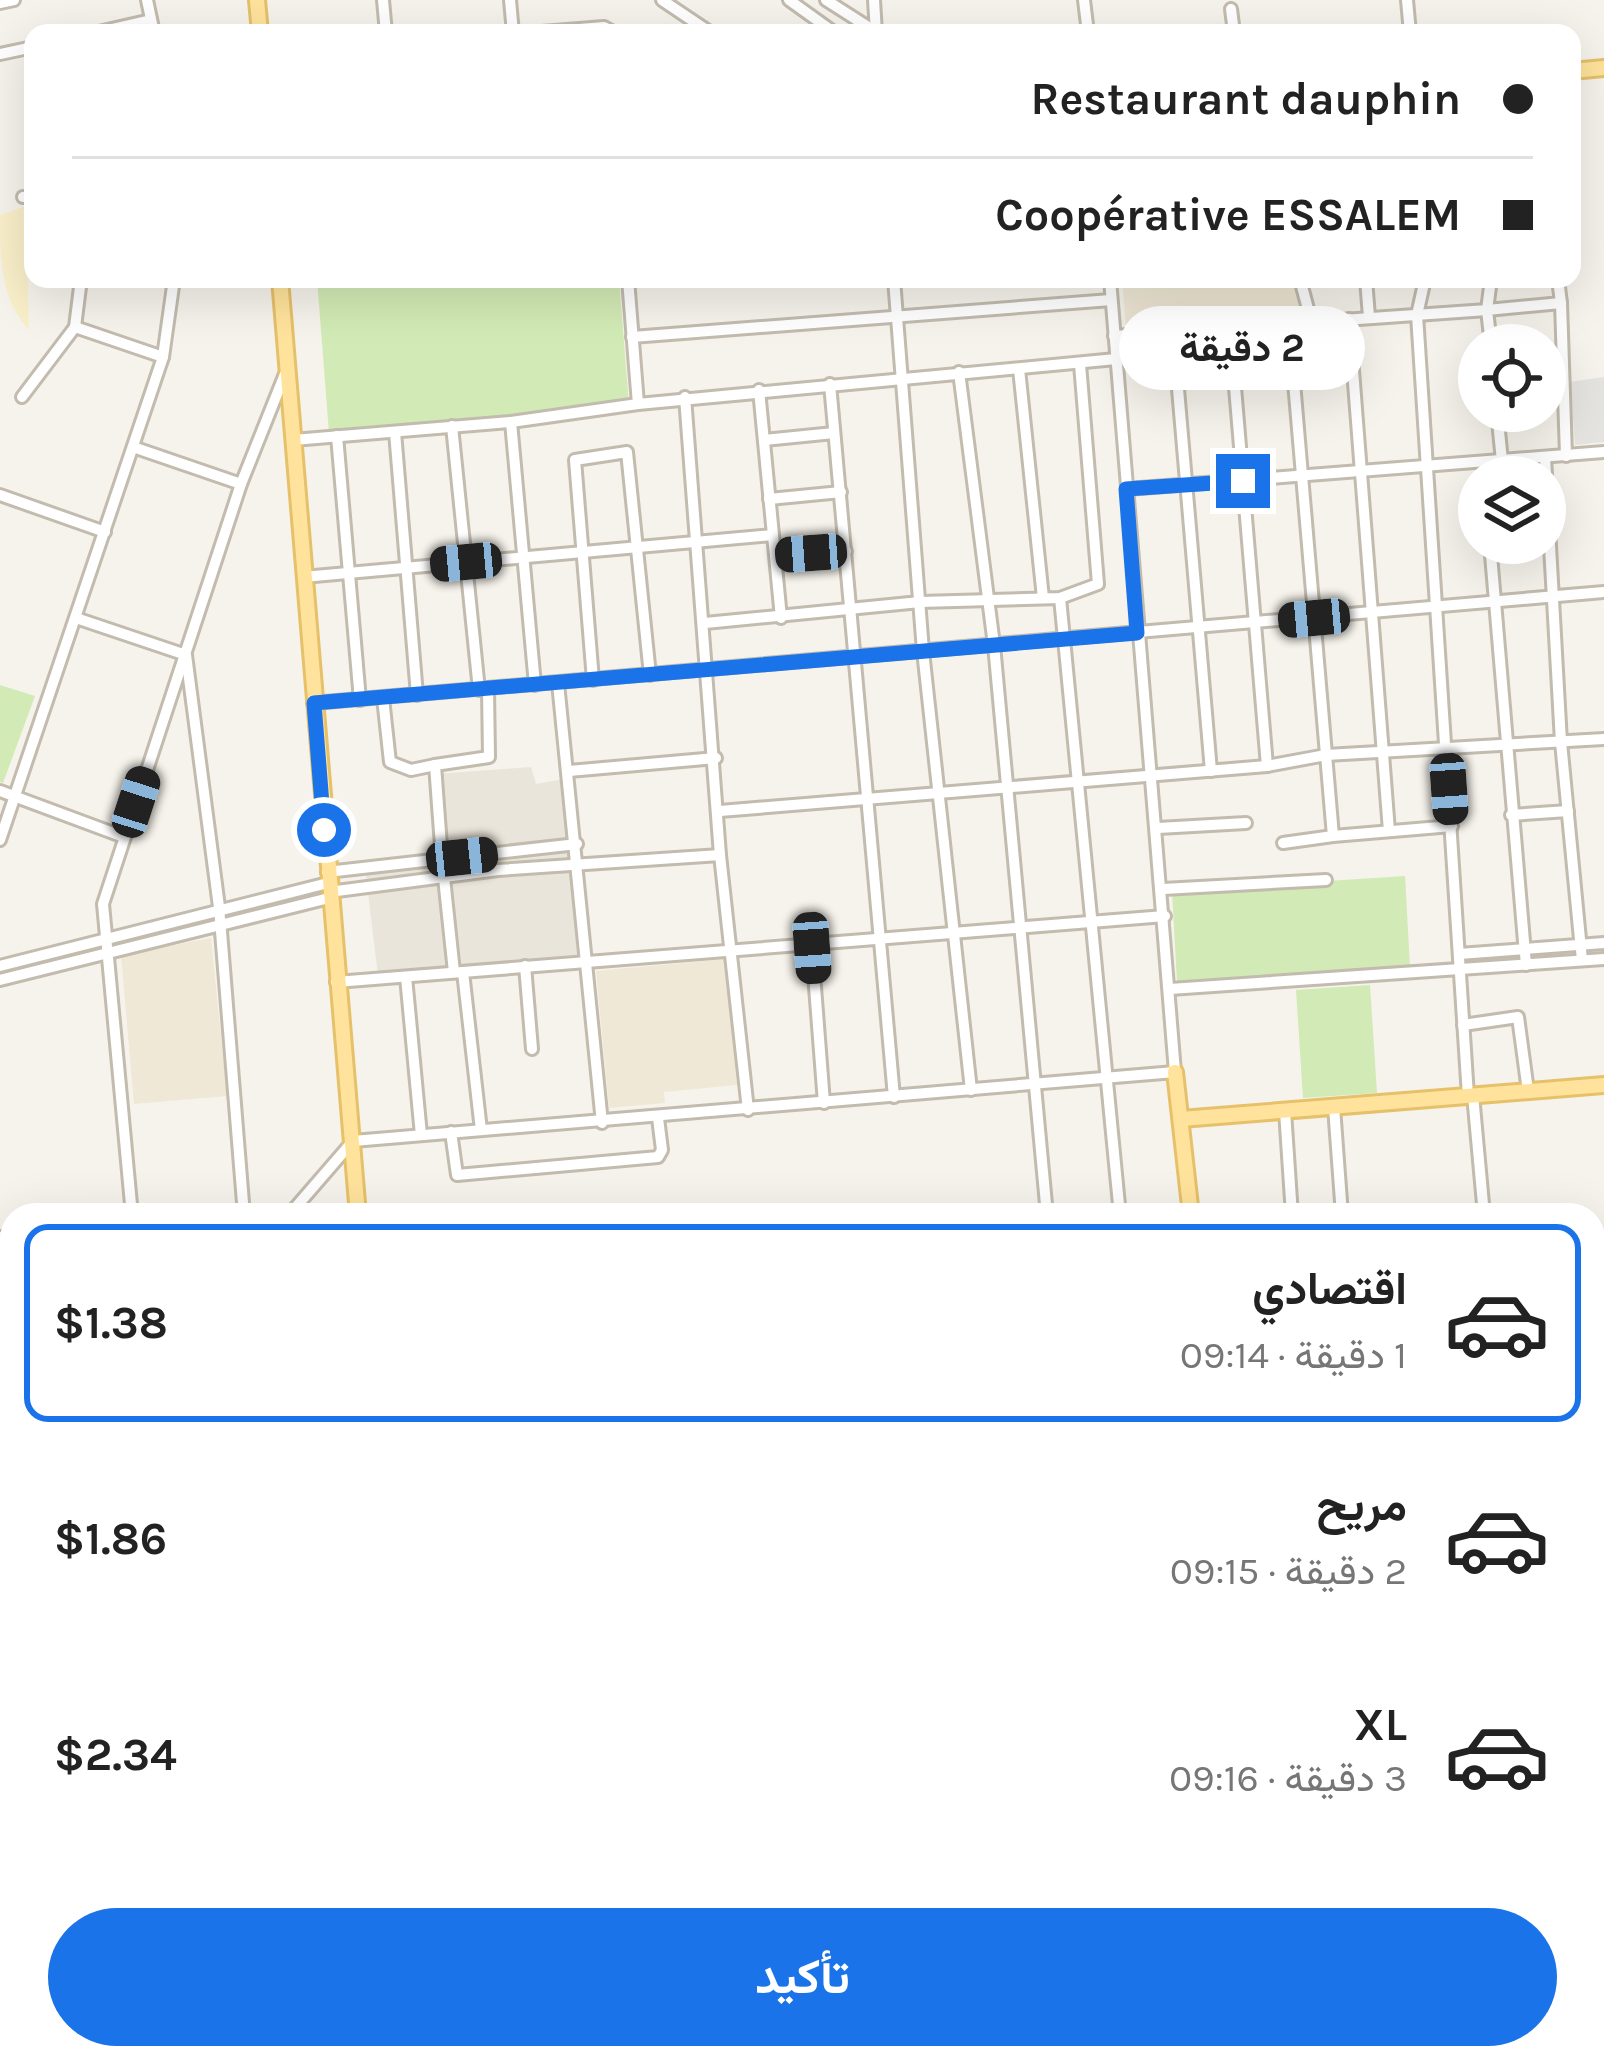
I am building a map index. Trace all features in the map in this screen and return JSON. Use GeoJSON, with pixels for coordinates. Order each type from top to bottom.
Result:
{"type":"FeatureCollection","features":[{"type":"Feature","properties":{"kind":"main road"},"geometry":{"type":"LineString","coordinates":[[281,288],[357,1203]]}},
{"type":"Feature","properties":{"kind":"main road"},"geometry":{"type":"LineString","coordinates":[[1175,1072],[1190,1203]]}},
{"type":"Feature","properties":{"kind":"main road"},"geometry":{"type":"LineString","coordinates":[[1181,1119],[1604,1085]]}},
{"type":"Feature","properties":{"kind":"street"},"geometry":{"type":"LineString","coordinates":[[0,3],[14,0]]}},
{"type":"Feature","properties":{"kind":"street"},"geometry":{"type":"LineString","coordinates":[[662,0],[698,24]]}},
{"type":"Feature","properties":{"kind":"street"},"geometry":{"type":"LineString","coordinates":[[680,12],[688,0]]}},
{"type":"Feature","properties":{"kind":"street"},"geometry":{"type":"LineString","coordinates":[[789,0],[823,24]]}},
{"type":"Feature","properties":{"kind":"street"},"geometry":{"type":"LineString","coordinates":[[826,0],[862,24]]}},
{"type":"Feature","properties":{"kind":"street"},"geometry":{"type":"LineString","coordinates":[[1232,9],[1233,24]]}},
{"type":"Feature","properties":{"kind":"street"},"geometry":{"type":"LineString","coordinates":[[22,397],[75,327],[80,288]]}},
{"type":"Feature","properties":{"kind":"street"},"geometry":{"type":"LineString","coordinates":[[0,840],[163,357],[173,288]]}},
{"type":"Feature","properties":{"kind":"street"},"geometry":{"type":"LineString","coordinates":[[629,288],[638,404]]}},
{"type":"Feature","properties":{"kind":"street"},"geometry":{"type":"LineString","coordinates":[[895,288],[923,651],[971,1090]]}},
{"type":"Feature","properties":{"kind":"street"},"geometry":{"type":"LineString","coordinates":[[300,1203],[353,1142],[1175,1072],[1110,288]]}},
{"type":"Feature","properties":{"kind":"street"},"geometry":{"type":"LineString","coordinates":[[1303,288],[1312,320]]}},
{"type":"Feature","properties":{"kind":"street"},"geometry":{"type":"LineString","coordinates":[[1367,288],[1369,317]]}},
{"type":"Feature","properties":{"kind":"street"},"geometry":{"type":"LineString","coordinates":[[1423,288],[1418,315],[1463,1025],[1483,1203]]}},
{"type":"Feature","properties":{"kind":"street"},"geometry":{"type":"LineString","coordinates":[[1489,324],[1490,288]]}},
{"type":"Feature","properties":{"kind":"street"},"geometry":{"type":"LineString","coordinates":[[1559,288],[1565,456],[1604,452]]}},
{"type":"Feature","properties":{"kind":"street"},"geometry":{"type":"LineString","coordinates":[[632,337],[1111,300]]}},
{"type":"Feature","properties":{"kind":"street"},"geometry":{"type":"LineString","coordinates":[[1114,336],[1561,303]]}},
{"type":"Feature","properties":{"kind":"street"},"geometry":{"type":"LineString","coordinates":[[1348,319],[1389,830]]}},
{"type":"Feature","properties":{"kind":"street"},"geometry":{"type":"LineString","coordinates":[[1289,324],[1333,836]]}},
{"type":"Feature","properties":{"kind":"street"},"geometry":{"type":"LineString","coordinates":[[75,327],[163,357]]}},
{"type":"Feature","properties":{"kind":"street"},"geometry":{"type":"LineString","coordinates":[[1230,328],[1267,766]]}},
{"type":"Feature","properties":{"kind":"street"},"geometry":{"type":"LineString","coordinates":[[1173,331],[1211,771]]}},
{"type":"Feature","properties":{"kind":"street"},"geometry":{"type":"LineString","coordinates":[[292,440],[511,422],[685,397],[1115,359]]}},
{"type":"Feature","properties":{"kind":"street"},"geometry":{"type":"LineString","coordinates":[[705,623],[920,602],[1060,598],[1098,584],[1080,364]]}},
{"type":"Feature","properties":{"kind":"street"},"geometry":{"type":"LineString","coordinates":[[1019,369],[1043,598]]}},
{"type":"Feature","properties":{"kind":"street"},"geometry":{"type":"LineString","coordinates":[[130,1203],[103,904],[241,484],[287,370]]}},
{"type":"Feature","properties":{"kind":"street"},"geometry":{"type":"LineString","coordinates":[[959,372],[1009,788],[1046,1203]]}},
{"type":"Feature","properties":{"kind":"street"},"geometry":{"type":"LineString","coordinates":[[830,385],[894,1097]]}},
{"type":"Feature","properties":{"kind":"street"},"geometry":{"type":"LineString","coordinates":[[759,390],[782,618]]}},
{"type":"Feature","properties":{"kind":"street"},"geometry":{"type":"LineString","coordinates":[[685,397],[710,669],[720,855],[748,1110]]}},
{"type":"Feature","properties":{"kind":"street"},"geometry":{"type":"LineString","coordinates":[[511,422],[535,685]]}},
{"type":"Feature","properties":{"kind":"street"},"geometry":{"type":"LineString","coordinates":[[383,698],[391,762],[411,770],[489,758],[452,426]]}},
{"type":"Feature","properties":{"kind":"street"},"geometry":{"type":"LineString","coordinates":[[394,432],[417,695]]}},
{"type":"Feature","properties":{"kind":"street"},"geometry":{"type":"LineString","coordinates":[[764,440],[834,433]]}},
{"type":"Feature","properties":{"kind":"street"},"geometry":{"type":"LineString","coordinates":[[338,436],[359,700]]}},
{"type":"Feature","properties":{"kind":"street"},"geometry":{"type":"LineString","coordinates":[[133,447],[241,484]]}},
{"type":"Feature","properties":{"kind":"street"},"geometry":{"type":"LineString","coordinates":[[593,680],[575,460],[627,452],[641,546],[650,675]]}},
{"type":"Feature","properties":{"kind":"street"},"geometry":{"type":"LineString","coordinates":[[1126,489],[1458,464]]}},
{"type":"Feature","properties":{"kind":"street"},"geometry":{"type":"LineString","coordinates":[[769,499],[841,492]]}},
{"type":"Feature","properties":{"kind":"street"},"geometry":{"type":"LineString","coordinates":[[0,495],[104,532]]}},
{"type":"Feature","properties":{"kind":"street"},"geometry":{"type":"LineString","coordinates":[[303,577],[772,535]]}},
{"type":"Feature","properties":{"kind":"street"},"geometry":{"type":"LineString","coordinates":[[776,556],[846,551]]}},
{"type":"Feature","properties":{"kind":"street"},"geometry":{"type":"LineString","coordinates":[[1492,564],[1526,965]]}},
{"type":"Feature","properties":{"kind":"street"},"geometry":{"type":"LineString","coordinates":[[1553,564],[1561,742],[1582,960]]}},
{"type":"Feature","properties":{"kind":"street"},"geometry":{"type":"LineString","coordinates":[[314,703],[1604,592]]}},
{"type":"Feature","properties":{"kind":"street"},"geometry":{"type":"LineString","coordinates":[[1060,598],[1119,1203]]}},
{"type":"Feature","properties":{"kind":"street"},"geometry":{"type":"LineString","coordinates":[[76,618],[186,655]]}},
{"type":"Feature","properties":{"kind":"street"},"geometry":{"type":"LineString","coordinates":[[186,655],[219,907],[243,1203]]}},
{"type":"Feature","properties":{"kind":"street"},"geometry":{"type":"LineString","coordinates":[[558,683],[602,1123]]}},
{"type":"Feature","properties":{"kind":"street"},"geometry":{"type":"LineString","coordinates":[[720,812],[1267,766],[1326,755],[1447,752],[1604,739]]}},
{"type":"Feature","properties":{"kind":"street"},"geometry":{"type":"LineString","coordinates":[[569,771],[716,758]]}},
{"type":"Feature","properties":{"kind":"street"},"geometry":{"type":"LineString","coordinates":[[434,765],[442,859],[482,1130]]}},
{"type":"Feature","properties":{"kind":"street"},"geometry":{"type":"LineString","coordinates":[[0,791],[124,837]]}},
{"type":"Feature","properties":{"kind":"street"},"geometry":{"type":"LineString","coordinates":[[1511,815],[1568,811]]}},
{"type":"Feature","properties":{"kind":"street"},"geometry":{"type":"LineString","coordinates":[[1158,828],[1246,823]]}},
{"type":"Feature","properties":{"kind":"street"},"geometry":{"type":"LineString","coordinates":[[1283,843],[1452,826]]}},
{"type":"Feature","properties":{"kind":"street"},"geometry":{"type":"LineString","coordinates":[[0,980],[219,907],[442,859],[577,844]]}},
{"type":"Feature","properties":{"kind":"street"},"geometry":{"type":"LineString","coordinates":[[0,967],[218,923],[328,886],[720,855]]}},
{"type":"Feature","properties":{"kind":"street"},"geometry":{"type":"LineString","coordinates":[[1163,889],[1326,880]]}},
{"type":"Feature","properties":{"kind":"street"},"geometry":{"type":"LineString","coordinates":[[336,982],[729,948],[812,948],[1165,916]]}},
{"type":"Feature","properties":{"kind":"street"},"geometry":{"type":"LineString","coordinates":[[1459,954],[1604,943]]}},
{"type":"Feature","properties":{"kind":"street"},"geometry":{"type":"LineString","coordinates":[[812,948],[824,1103]]}},
{"type":"Feature","properties":{"kind":"street"},"geometry":{"type":"LineString","coordinates":[[1170,989],[1604,959]]}},
{"type":"Feature","properties":{"kind":"street"},"geometry":{"type":"LineString","coordinates":[[525,966],[532,1049]]}},
{"type":"Feature","properties":{"kind":"street"},"geometry":{"type":"LineString","coordinates":[[406,976],[422,1135]]}},
{"type":"Feature","properties":{"kind":"street"},"geometry":{"type":"LineString","coordinates":[[1463,1025],[1518,1018],[1528,1091]]}},
{"type":"Feature","properties":{"kind":"street"},"geometry":{"type":"LineString","coordinates":[[1334,1107],[1341,1203]]}},
{"type":"Feature","properties":{"kind":"street"},"geometry":{"type":"LineString","coordinates":[[1286,1111],[1291,1203]]}},
{"type":"Feature","properties":{"kind":"street"},"geometry":{"type":"LineString","coordinates":[[451,1132],[457,1174],[658,1157],[662,1150],[658,1118]]}},
{"type":"Feature","properties":{"kind":"shaded area"},"geometry":{"type":"Polygon","coordinates":[[[1123,288],[1295,288],[1303,316],[1126,328],[1123,288]]]}},
{"type":"Feature","properties":{"kind":"shaded area"},"geometry":{"type":"Polygon","coordinates":[[[1604,377],[1604,442],[1575,445],[1570,382],[1604,377]]]}},
{"type":"Feature","properties":{"kind":"shaded area"},"geometry":{"type":"Polygon","coordinates":[[[531,767],[536,784],[569,778],[588,958],[378,976],[365,868],[439,859],[435,774],[531,767]]]}},
{"type":"Feature","properties":{"kind":"shaded area"},"geometry":{"type":"Polygon","coordinates":[[[211,938],[227,1096],[134,1104],[121,955],[211,938]]]}},
{"type":"Feature","properties":{"kind":"shaded area"},"geometry":{"type":"Polygon","coordinates":[[[725,959],[737,1085],[664,1092],[665,1103],[609,1108],[596,971],[725,959]]]}},
{"type":"Feature","properties":{"kind":"green space"},"geometry":{"type":"Polygon","coordinates":[[[318,288],[620,288],[629,405],[329,433],[318,288]]]}},
{"type":"Feature","properties":{"kind":"green space"},"geometry":{"type":"Polygon","coordinates":[[[0,685],[35,696],[3,783],[0,782],[0,685]]]}},
{"type":"Feature","properties":{"kind":"green space"},"geometry":{"type":"Polygon","coordinates":[[[1405,876],[1410,967],[1177,982],[1172,891],[1405,876]]]}},
{"type":"Feature","properties":{"kind":"green space"},"geometry":{"type":"Polygon","coordinates":[[[1370,985],[1377,1093],[1303,1098],[1296,990],[1370,985]]]}},
{"type":"Feature","properties":{"kind":"sand"},"geometry":{"type":"Polygon","coordinates":[[[24,207],[29,330],[7,291],[0,215],[24,207]]]}},
{"type":"Feature","properties":{"kind":"route"},"geometry":{"type":"LineString","coordinates":[[324,830],[314,703],[1137,633],[1126,489],[1243,481]]}}]}
